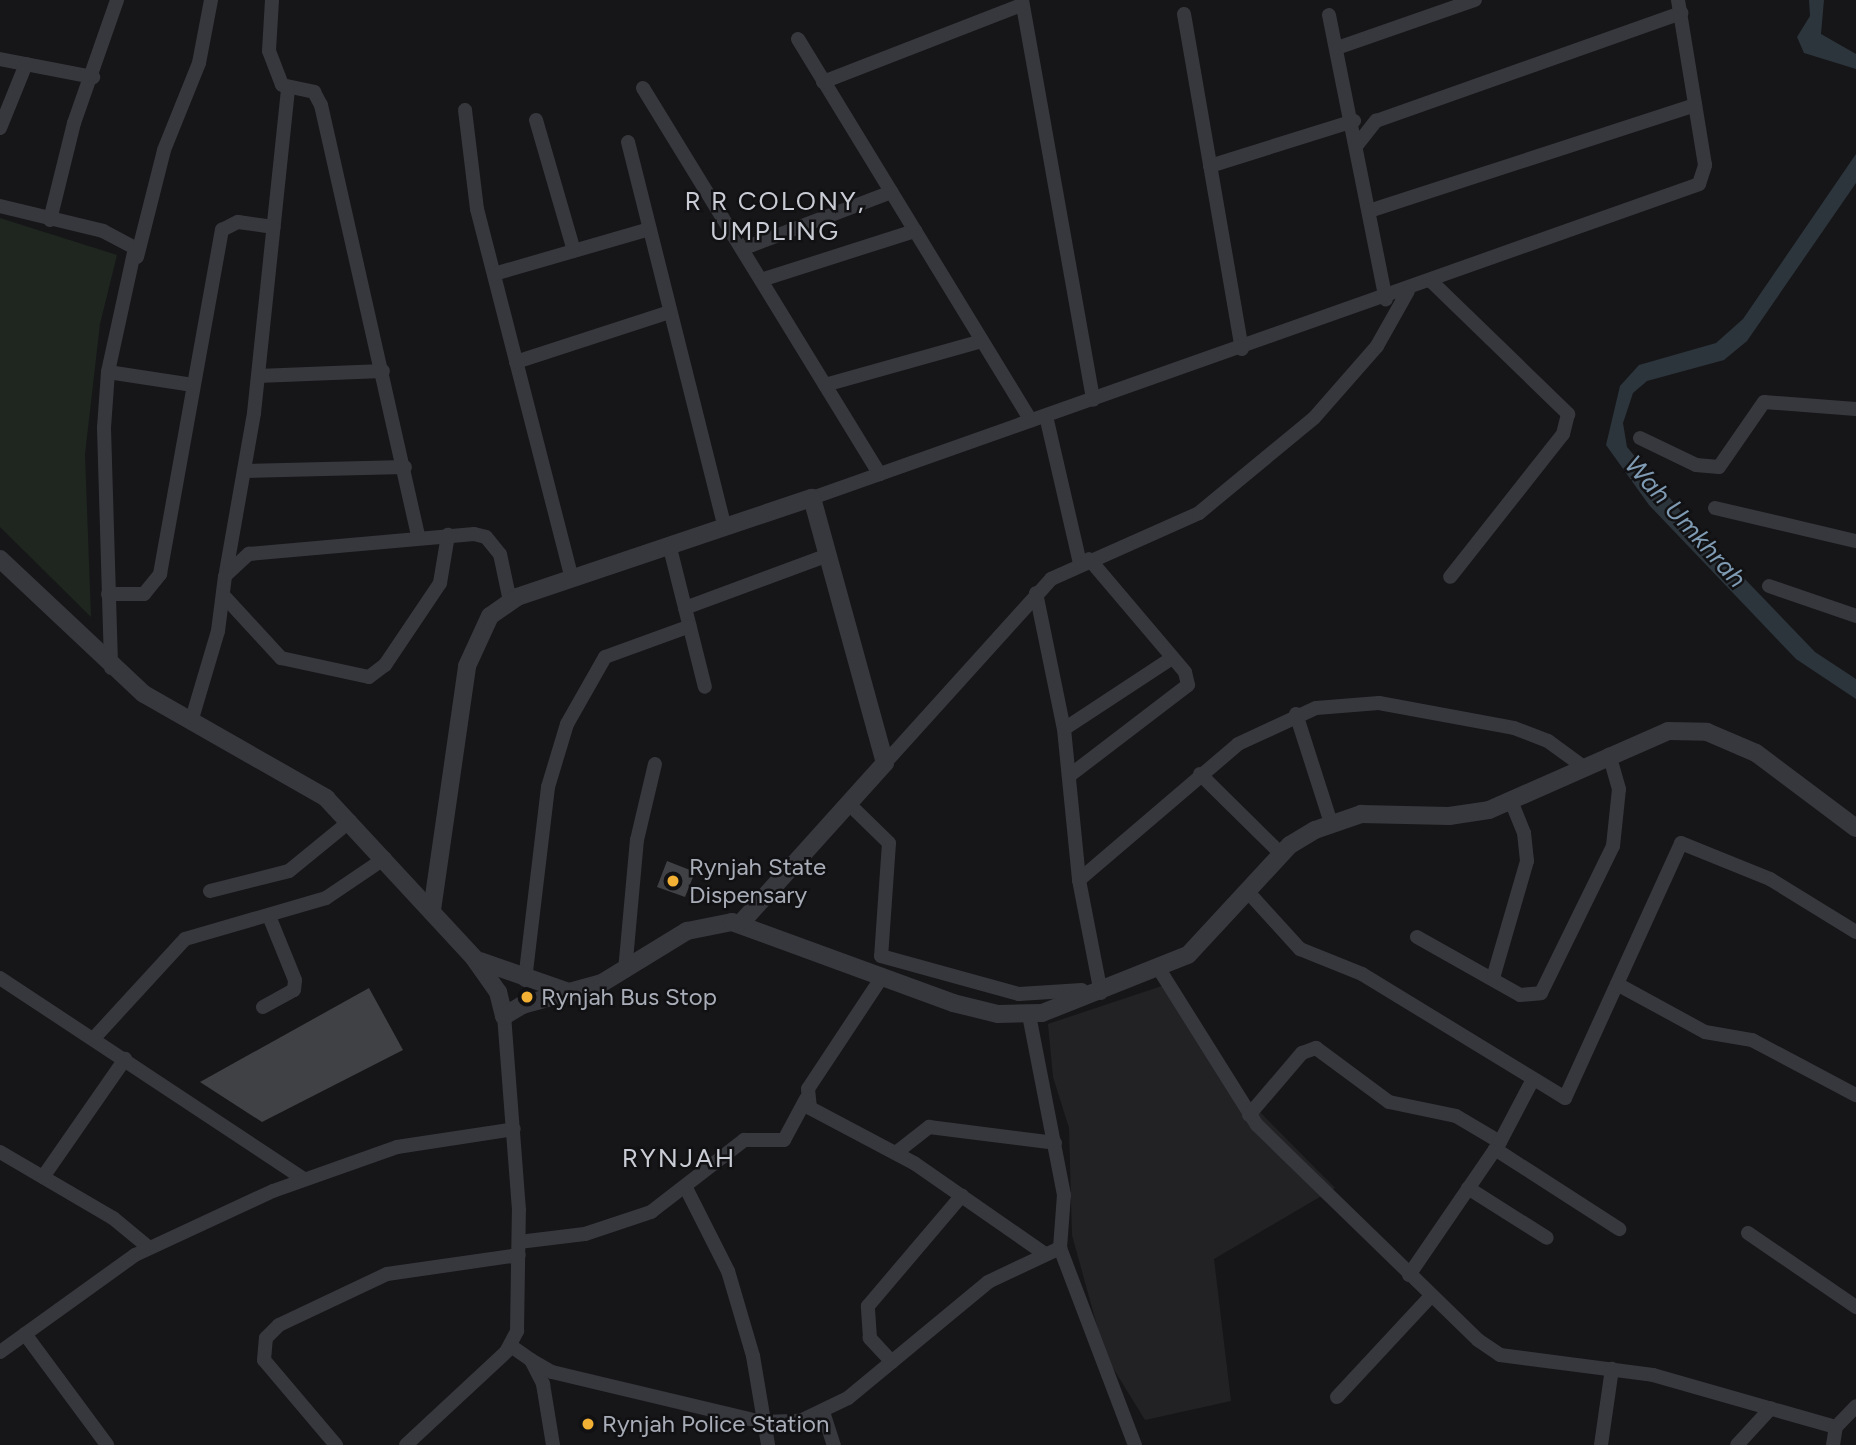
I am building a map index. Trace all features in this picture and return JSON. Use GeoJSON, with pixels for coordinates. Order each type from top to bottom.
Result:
{"type":"FeatureCollection","features":[{"type":"Feature","properties":{"kind":"street"},"geometry":{"type":"LineString","coordinates":[[50,220],[74,123],[93,77],[117,0]]}},
{"type":"Feature","properties":{"kind":"street"},"geometry":{"type":"LineString","coordinates":[[111,668],[107,594],[108,372],[164,150],[199,63],[211,0]]}},
{"type":"Feature","properties":{"kind":"street"},"geometry":{"type":"LineString","coordinates":[[191,722],[223,595],[258,376],[275,227],[288,91],[269,51],[272,0]]}},
{"type":"Feature","properties":{"kind":"street"},"geometry":{"type":"LineString","coordinates":[[1337,48],[1475,0]]}},
{"type":"Feature","properties":{"kind":"street"},"geometry":{"type":"LineString","coordinates":[[823,82],[1022,3],[1093,400]]}},
{"type":"Feature","properties":{"kind":"street"},"geometry":{"type":"LineString","coordinates":[[432,910],[467,666],[480,631],[510,601],[1386,299],[1699,184],[1705,165],[1679,7],[1376,121],[1357,145]]}},
{"type":"Feature","properties":{"kind":"street"},"geometry":{"type":"LineString","coordinates":[[1184,14],[1242,349]]}},
{"type":"Feature","properties":{"kind":"street"},"geometry":{"type":"LineString","coordinates":[[1329,15],[1354,121],[1386,299]]}},
{"type":"Feature","properties":{"kind":"street"},"geometry":{"type":"LineString","coordinates":[[797,40],[1031,421]]}},
{"type":"Feature","properties":{"kind":"street"},"geometry":{"type":"LineString","coordinates":[[0,59],[93,77]]}},
{"type":"Feature","properties":{"kind":"street"},"geometry":{"type":"LineString","coordinates":[[0,128],[6,100],[26,64]]}},
{"type":"Feature","properties":{"kind":"street"},"geometry":{"type":"LineString","coordinates":[[643,88],[880,474]]}},
{"type":"Feature","properties":{"kind":"street"},"geometry":{"type":"LineString","coordinates":[[288,91],[314,92],[321,105],[405,467],[418,537]]}},
{"type":"Feature","properties":{"kind":"street"},"geometry":{"type":"LineString","coordinates":[[1369,211],[1695,104]]}},
{"type":"Feature","properties":{"kind":"street"},"geometry":{"type":"LineString","coordinates":[[465,110],[471,184],[572,579]]}},
{"type":"Feature","properties":{"kind":"street"},"geometry":{"type":"LineString","coordinates":[[536,120],[574,251]]}},
{"type":"Feature","properties":{"kind":"street"},"geometry":{"type":"LineString","coordinates":[[1210,166],[1354,121]]}},
{"type":"Feature","properties":{"kind":"street"},"geometry":{"type":"LineString","coordinates":[[628,142],[724,528]]}},
{"type":"Feature","properties":{"kind":"street"},"geometry":{"type":"LineString","coordinates":[[742,249],[891,192]]}},
{"type":"Feature","properties":{"kind":"street"},"geometry":{"type":"LineString","coordinates":[[0,205],[124,237],[137,258]]}},
{"type":"Feature","properties":{"kind":"street"},"geometry":{"type":"LineString","coordinates":[[107,594],[144,594],[160,574],[222,230],[238,222],[275,227]]}},
{"type":"Feature","properties":{"kind":"street"},"geometry":{"type":"LineString","coordinates":[[494,274],[650,229]]}},
{"type":"Feature","properties":{"kind":"street"},"geometry":{"type":"LineString","coordinates":[[761,280],[915,231]]}},
{"type":"Feature","properties":{"kind":"street"},"geometry":{"type":"LineString","coordinates":[[1432,282],[1568,414],[1563,434],[1450,577]]}},
{"type":"Feature","properties":{"kind":"street"},"geometry":{"type":"LineString","coordinates":[[741,923],[1036,593],[1085,561],[1179,523],[1225,495],[1344,388],[1408,291]]}},
{"type":"Feature","properties":{"kind":"street"},"geometry":{"type":"LineString","coordinates":[[516,362],[670,312]]}},
{"type":"Feature","properties":{"kind":"street"},"geometry":{"type":"LineString","coordinates":[[825,384],[982,341]]}},
{"type":"Feature","properties":{"kind":"street"},"geometry":{"type":"LineString","coordinates":[[258,376],[383,371]]}},
{"type":"Feature","properties":{"kind":"street"},"geometry":{"type":"LineString","coordinates":[[108,372],[193,384]]}},
{"type":"Feature","properties":{"kind":"street"},"geometry":{"type":"LineString","coordinates":[[1640,438],[1696,465],[1718,467],[1764,402],[1856,409]]}},
{"type":"Feature","properties":{"kind":"street"},"geometry":{"type":"LineString","coordinates":[[1046,416],[1085,561],[1188,678],[1184,691],[1069,776]]}},
{"type":"Feature","properties":{"kind":"street"},"geometry":{"type":"LineString","coordinates":[[244,471],[405,467]]}},
{"type":"Feature","properties":{"kind":"street"},"geometry":{"type":"LineString","coordinates":[[812,498],[885,763]]}},
{"type":"Feature","properties":{"kind":"street"},"geometry":{"type":"LineString","coordinates":[[1715,508],[1856,541]]}},
{"type":"Feature","properties":{"kind":"street"},"geometry":{"type":"LineString","coordinates":[[225,576],[240,559],[263,551],[474,534],[494,544],[510,601]]}},
{"type":"Feature","properties":{"kind":"street"},"geometry":{"type":"LineString","coordinates":[[223,595],[281,658],[369,677],[386,665],[440,583],[448,535]]}},
{"type":"Feature","properties":{"kind":"street"},"geometry":{"type":"LineString","coordinates":[[670,548],[705,687]]}},
{"type":"Feature","properties":{"kind":"street"},"geometry":{"type":"LineString","coordinates":[[685,608],[828,555]]}},
{"type":"Feature","properties":{"kind":"street"},"geometry":{"type":"LineString","coordinates":[[0,559],[111,668],[191,722],[301,781],[350,821],[474,958],[498,992],[505,1016],[514,1129],[519,1249],[511,1346],[406,1445]]}},
{"type":"Feature","properties":{"kind":"street"},"geometry":{"type":"LineString","coordinates":[[1769,586],[1856,616]]}},
{"type":"Feature","properties":{"kind":"street"},"geometry":{"type":"LineString","coordinates":[[1036,593],[1064,729],[1079,880],[1100,989]]}},
{"type":"Feature","properties":{"kind":"street"},"geometry":{"type":"LineString","coordinates":[[525,980],[548,787],[567,724],[606,657],[621,646],[690,626]]}},
{"type":"Feature","properties":{"kind":"street"},"geometry":{"type":"LineString","coordinates":[[1064,729],[1172,658]]}},
{"type":"Feature","properties":{"kind":"street"},"geometry":{"type":"LineString","coordinates":[[1079,880],[1200,774],[1260,729],[1296,714],[1346,703],[1401,705],[1532,733],[1585,768]]}},
{"type":"Feature","properties":{"kind":"street"},"geometry":{"type":"LineString","coordinates":[[1296,714],[1331,823]]}},
{"type":"Feature","properties":{"kind":"street"},"geometry":{"type":"LineString","coordinates":[[505,1016],[522,1005],[575,993],[625,971],[687,932],[741,923],[882,977],[979,1010],[1029,1015],[1159,969],[1212,935],[1281,854],[1331,823],[1362,814],[1464,815],[1511,801],[1585,768],[1609,754],[1668,731],[1707,732],[1756,753],[1856,828]]}},
{"type":"Feature","properties":{"kind":"street"},"geometry":{"type":"LineString","coordinates":[[1417,937],[1526,997],[1545,987],[1613,846],[1619,789],[1609,754]]}},
{"type":"Feature","properties":{"kind":"street"},"geometry":{"type":"LineString","coordinates":[[625,971],[636,852],[655,764]]}},
{"type":"Feature","properties":{"kind":"street"},"geometry":{"type":"LineString","coordinates":[[1200,774],[1281,854]]}},
{"type":"Feature","properties":{"kind":"street"},"geometry":{"type":"LineString","coordinates":[[1493,978],[1527,861],[1524,833],[1511,801]]}},
{"type":"Feature","properties":{"kind":"street"},"geometry":{"type":"LineString","coordinates":[[848,803],[889,843],[879,949],[888,962],[1019,994],[1056,996],[1100,989]]}},
{"type":"Feature","properties":{"kind":"street"},"geometry":{"type":"LineString","coordinates":[[210,891],[289,871],[350,821]]}},
{"type":"Feature","properties":{"kind":"street"},"geometry":{"type":"LineString","coordinates":[[1249,893],[1300,949],[1362,974],[1557,1096],[1571,1094],[1681,843],[1770,879],[1856,932]]}},
{"type":"Feature","properties":{"kind":"street"},"geometry":{"type":"LineString","coordinates":[[95,1037],[185,939],[326,898],[386,858]]}},
{"type":"Feature","properties":{"kind":"street"},"geometry":{"type":"LineString","coordinates":[[263,1007],[294,990],[295,980],[269,916]]}},
{"type":"Feature","properties":{"kind":"street"},"geometry":{"type":"LineString","coordinates":[[474,958],[525,980],[575,993]]}},
{"type":"Feature","properties":{"kind":"street"},"geometry":{"type":"LineString","coordinates":[[1159,969],[1249,1115],[1409,1275],[1500,1355],[1612,1368],[1836,1427]]}},
{"type":"Feature","properties":{"kind":"street"},"geometry":{"type":"LineString","coordinates":[[336,1445],[264,1360],[266,1338],[279,1325],[387,1274],[519,1249],[603,1229],[687,1190],[744,1140],[784,1140],[806,1099],[882,977]]}},
{"type":"Feature","properties":{"kind":"street"},"geometry":{"type":"LineString","coordinates":[[0,978],[95,1037],[304,1179]]}},
{"type":"Feature","properties":{"kind":"street"},"geometry":{"type":"LineString","coordinates":[[1617,984],[1705,1032],[1752,1040],[1856,1095]]}},
{"type":"Feature","properties":{"kind":"street"},"geometry":{"type":"LineString","coordinates":[[1029,1015],[1064,1195],[1060,1248],[1125,1406],[1135,1439]]}},
{"type":"Feature","properties":{"kind":"street"},"geometry":{"type":"LineString","coordinates":[[1249,1115],[1302,1053],[1317,1048],[1389,1102],[1456,1116],[1619,1229]]}},
{"type":"Feature","properties":{"kind":"street"},"geometry":{"type":"LineString","coordinates":[[43,1177],[125,1059]]}},
{"type":"Feature","properties":{"kind":"street"},"geometry":{"type":"LineString","coordinates":[[1409,1275],[1497,1145],[1532,1081]]}},
{"type":"Feature","properties":{"kind":"street"},"geometry":{"type":"LineString","coordinates":[[806,1099],[817,1114],[897,1152],[1045,1254]]}},
{"type":"Feature","properties":{"kind":"street"},"geometry":{"type":"LineString","coordinates":[[897,1152],[929,1127],[1055,1143]]}},
{"type":"Feature","properties":{"kind":"street"},"geometry":{"type":"LineString","coordinates":[[0,1352],[148,1247],[304,1179],[397,1147],[514,1129]]}},
{"type":"Feature","properties":{"kind":"street"},"geometry":{"type":"LineString","coordinates":[[0,1152],[113,1218],[148,1247]]}},
{"type":"Feature","properties":{"kind":"street"},"geometry":{"type":"LineString","coordinates":[[1468,1188],[1547,1238]]}},
{"type":"Feature","properties":{"kind":"street"},"geometry":{"type":"LineString","coordinates":[[687,1190],[728,1271],[753,1356],[768,1445]]}},
{"type":"Feature","properties":{"kind":"street"},"geometry":{"type":"LineString","coordinates":[[892,1362],[870,1338],[868,1306],[962,1195]]}},
{"type":"Feature","properties":{"kind":"street"},"geometry":{"type":"LineString","coordinates":[[1748,1233],[1856,1307]]}},
{"type":"Feature","properties":{"kind":"street"},"geometry":{"type":"LineString","coordinates":[[511,1346],[552,1372],[762,1422],[824,1415],[988,1282],[1060,1248]]}},
{"type":"Feature","properties":{"kind":"street"},"geometry":{"type":"LineString","coordinates":[[1337,1397],[1431,1296]]}},
{"type":"Feature","properties":{"kind":"street"},"geometry":{"type":"LineString","coordinates":[[24,1334],[107,1445]]}},
{"type":"Feature","properties":{"kind":"street"},"geometry":{"type":"LineString","coordinates":[[531,1360],[543,1384],[553,1445]]}},
{"type":"Feature","properties":{"kind":"street"},"geometry":{"type":"LineString","coordinates":[[1601,1445],[1612,1368]]}},
{"type":"Feature","properties":{"kind":"street"},"geometry":{"type":"LineString","coordinates":[[1833,1445],[1836,1427],[1856,1406]]}},
{"type":"Feature","properties":{"kind":"street"},"geometry":{"type":"LineString","coordinates":[[1738,1445],[1771,1408]]}},
{"type":"Feature","properties":{"kind":"street"},"geometry":{"type":"LineString","coordinates":[[824,1415],[834,1445]]}},
{"type":"Feature","properties":{"kind":"shaded area"},"geometry":{"type":"Polygon","coordinates":[[[0,218],[117,255],[100,324],[85,454],[91,617],[0,527],[0,218]]]}},
{"type":"Feature","properties":{"kind":"shaded area"},"geometry":{"type":"Polygon","coordinates":[[[1171,983],[1250,1102],[1335,1188],[1214,1259],[1231,1401],[1145,1420],[1105,1355],[1072,1235],[1069,1128],[1053,1077],[1048,1024],[1171,983]]]}},
{"type":"Feature","properties":{"kind":"water"},"geometry":{"type":"Polygon","coordinates":[[[1809,0],[1824,0],[1821,34],[1856,54],[1856,69],[1804,53],[1797,37],[1810,16],[1809,0]]]}},
{"type":"Feature","properties":{"kind":"water","name":"Wah Umkhrah"},"geometry":{"type":"Polygon","coordinates":[[[1856,154],[1856,183],[1747,341],[1724,360],[1647,381],[1633,393],[1623,423],[1627,447],[1689,521],[1815,652],[1856,679],[1856,699],[1796,659],[1649,505],[1606,445],[1620,386],[1639,365],[1716,343],[1743,319],[1856,154]]]}},
{"type":"Feature","properties":{"kind":"building"},"geometry":{"type":"Polygon","coordinates":[[[667,861],[695,872],[685,897],[657,887],[667,861]]]}},
{"type":"Feature","properties":{"kind":"building"},"geometry":{"type":"Polygon","coordinates":[[[369,988],[403,1050],[262,1122],[200,1082],[369,988]]]}},
{"type":"Feature","properties":{"kind":"place","name":"Rynjah State Dispensary"},"geometry":{"type":"Point","coordinates":[673,881]}},
{"type":"Feature","properties":{"kind":"place","name":"Rynjah Bus Stop"},"geometry":{"type":"Point","coordinates":[527,997]}},
{"type":"Feature","properties":{"kind":"place","name":"Rynjah Police Station"},"geometry":{"type":"Point","coordinates":[588,1424]}},
{"type":"Feature","properties":{"kind":"district","name":"R R COLONY, UMPLING"},"geometry":{"type":"Point","coordinates":[775,217]}},
{"type":"Feature","properties":{"kind":"district","name":"RYNJAH"},"geometry":{"type":"Point","coordinates":[679,1159]}}]}
